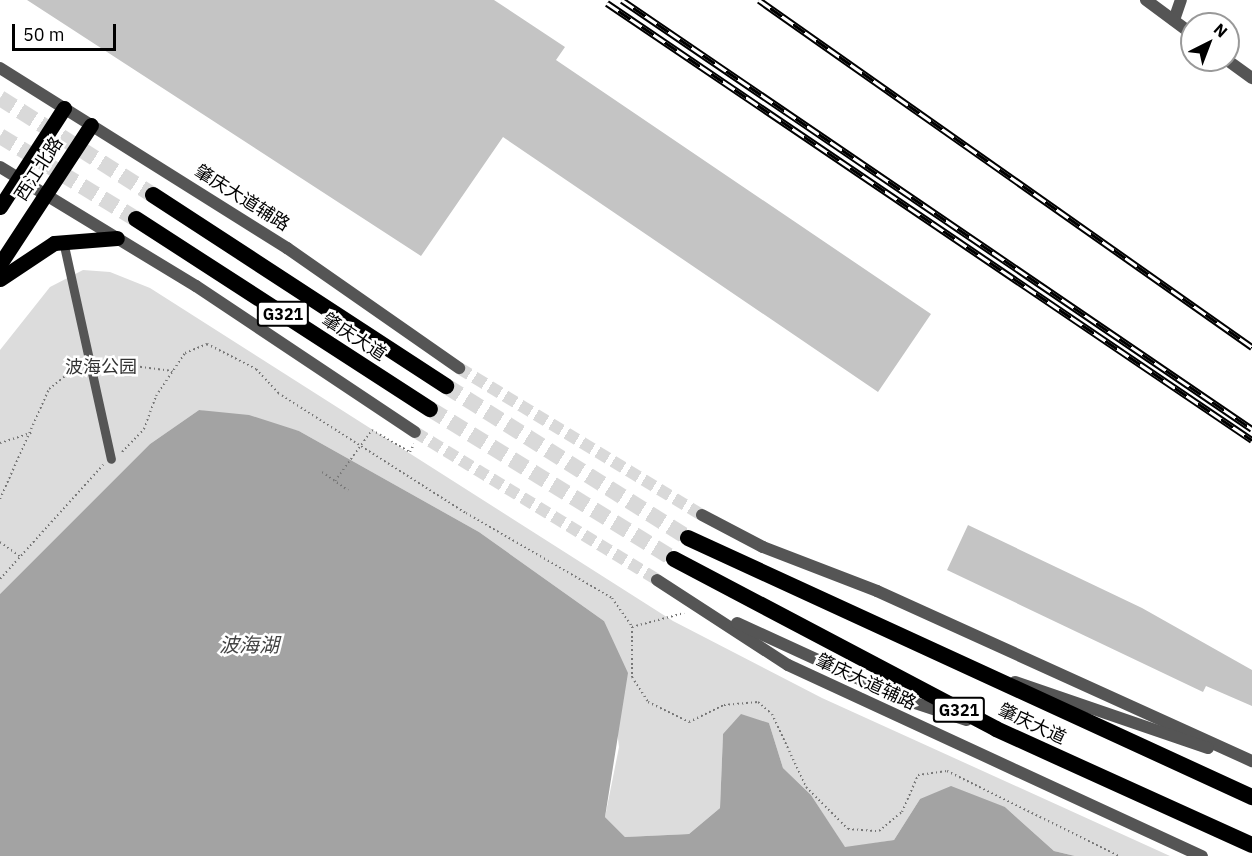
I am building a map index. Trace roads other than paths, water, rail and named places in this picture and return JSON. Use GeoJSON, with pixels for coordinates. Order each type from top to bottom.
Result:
{"type":"FeatureCollection","features":[{"type":"Feature","properties":{"kind":"highway","name":"肇庆大道"},"geometry":{"type":"LineString","coordinates":[[153,195],[446,386]]}},
{"type":"Feature","properties":{"kind":"highway","name":"肇庆大道"},"geometry":{"type":"LineString","coordinates":[[136,219],[430,409]]}},
{"type":"Feature","properties":{"kind":"highway","name":"肇庆大道"},"geometry":{"type":"LineString","coordinates":[[688,538],[1252,797]]}},
{"type":"Feature","properties":{"kind":"highway","name":"肇庆大道"},"geometry":{"type":"LineString","coordinates":[[674,559],[996,729],[1252,845]]}},
{"type":"Feature","properties":{"kind":"main road","name":"西江北路"},"geometry":{"type":"LineString","coordinates":[[0,207],[64,108]]}},
{"type":"Feature","properties":{"kind":"main road","name":"西江北路"},"geometry":{"type":"LineString","coordinates":[[0,264],[91,125]]}},
{"type":"Feature","properties":{"kind":"main road"},"geometry":{"type":"LineString","coordinates":[[0,279],[36,251],[63,241],[117,238]]}},
{"type":"Feature","properties":{"kind":"street"},"geometry":{"type":"LineString","coordinates":[[1146,0],[1180,25]]}},
{"type":"Feature","properties":{"kind":"street"},"geometry":{"type":"LineString","coordinates":[[1174,20],[1181,0]]}},
{"type":"Feature","properties":{"kind":"street","name":"肇庆大道辅路"},"geometry":{"type":"LineString","coordinates":[[0,68],[287,248],[459,368]]}},
{"type":"Feature","properties":{"kind":"street"},"geometry":{"type":"LineString","coordinates":[[0,167],[117,238],[415,437]]}},
{"type":"Feature","properties":{"kind":"street"},"geometry":{"type":"LineString","coordinates":[[63,241],[111,459]]}},
{"type":"Feature","properties":{"kind":"street"},"geometry":{"type":"LineString","coordinates":[[702,515],[764,547],[877,591],[1252,762]]}},
{"type":"Feature","properties":{"kind":"street","name":"肇庆大道辅路"},"geometry":{"type":"LineString","coordinates":[[657,580],[704,608],[788,665],[1202,856]]}},
{"type":"Feature","properties":{"kind":"street"},"geometry":{"type":"LineString","coordinates":[[704,608],[903,699],[996,729]]}},
{"type":"Feature","properties":{"kind":"street"},"geometry":{"type":"LineString","coordinates":[[981,674],[1031,686],[1252,762]]}},
{"type":"Feature","properties":{"kind":"water","name":"波海湖"},"geometry":{"type":"Polygon","coordinates":[[[199,410],[249,415],[299,431],[479,532],[604,621],[628,673],[605,817],[625,837],[689,834],[720,808],[723,734],[741,714],[769,723],[783,768],[811,795],[845,847],[894,840],[920,799],[951,786],[1005,807],[1054,851],[1075,856],[0,856],[0,594],[150,444],[199,410]]]}},
{"type":"Feature","properties":{"kind":"tunnel"},"geometry":{"type":"LineString","coordinates":[[0,98],[153,195]]}},
{"type":"Feature","properties":{"kind":"tunnel"},"geometry":{"type":"LineString","coordinates":[[0,136],[136,219]]}},
{"type":"Feature","properties":{"kind":"tunnel"},"geometry":{"type":"LineString","coordinates":[[459,368],[702,515]]}},
{"type":"Feature","properties":{"kind":"tunnel"},"geometry":{"type":"LineString","coordinates":[[446,386],[688,538]]}},
{"type":"Feature","properties":{"kind":"tunnel"},"geometry":{"type":"LineString","coordinates":[[430,409],[674,559]]}},
{"type":"Feature","properties":{"kind":"tunnel"},"geometry":{"type":"LineString","coordinates":[[415,432],[657,580]]}},
{"type":"Feature","properties":{"kind":"railway"},"geometry":{"type":"LineString","coordinates":[[622,0],[1252,429]]}},
{"type":"Feature","properties":{"kind":"railway"},"geometry":{"type":"LineString","coordinates":[[759,0],[1252,347]]}},
{"type":"Feature","properties":{"kind":"railway"},"geometry":{"type":"LineString","coordinates":[[607,3],[1252,440]]}},
{"type":"Feature","properties":{"kind":"park label","name":"波海公园"},"geometry":{"type":"Point","coordinates":[101,367]}}]}
